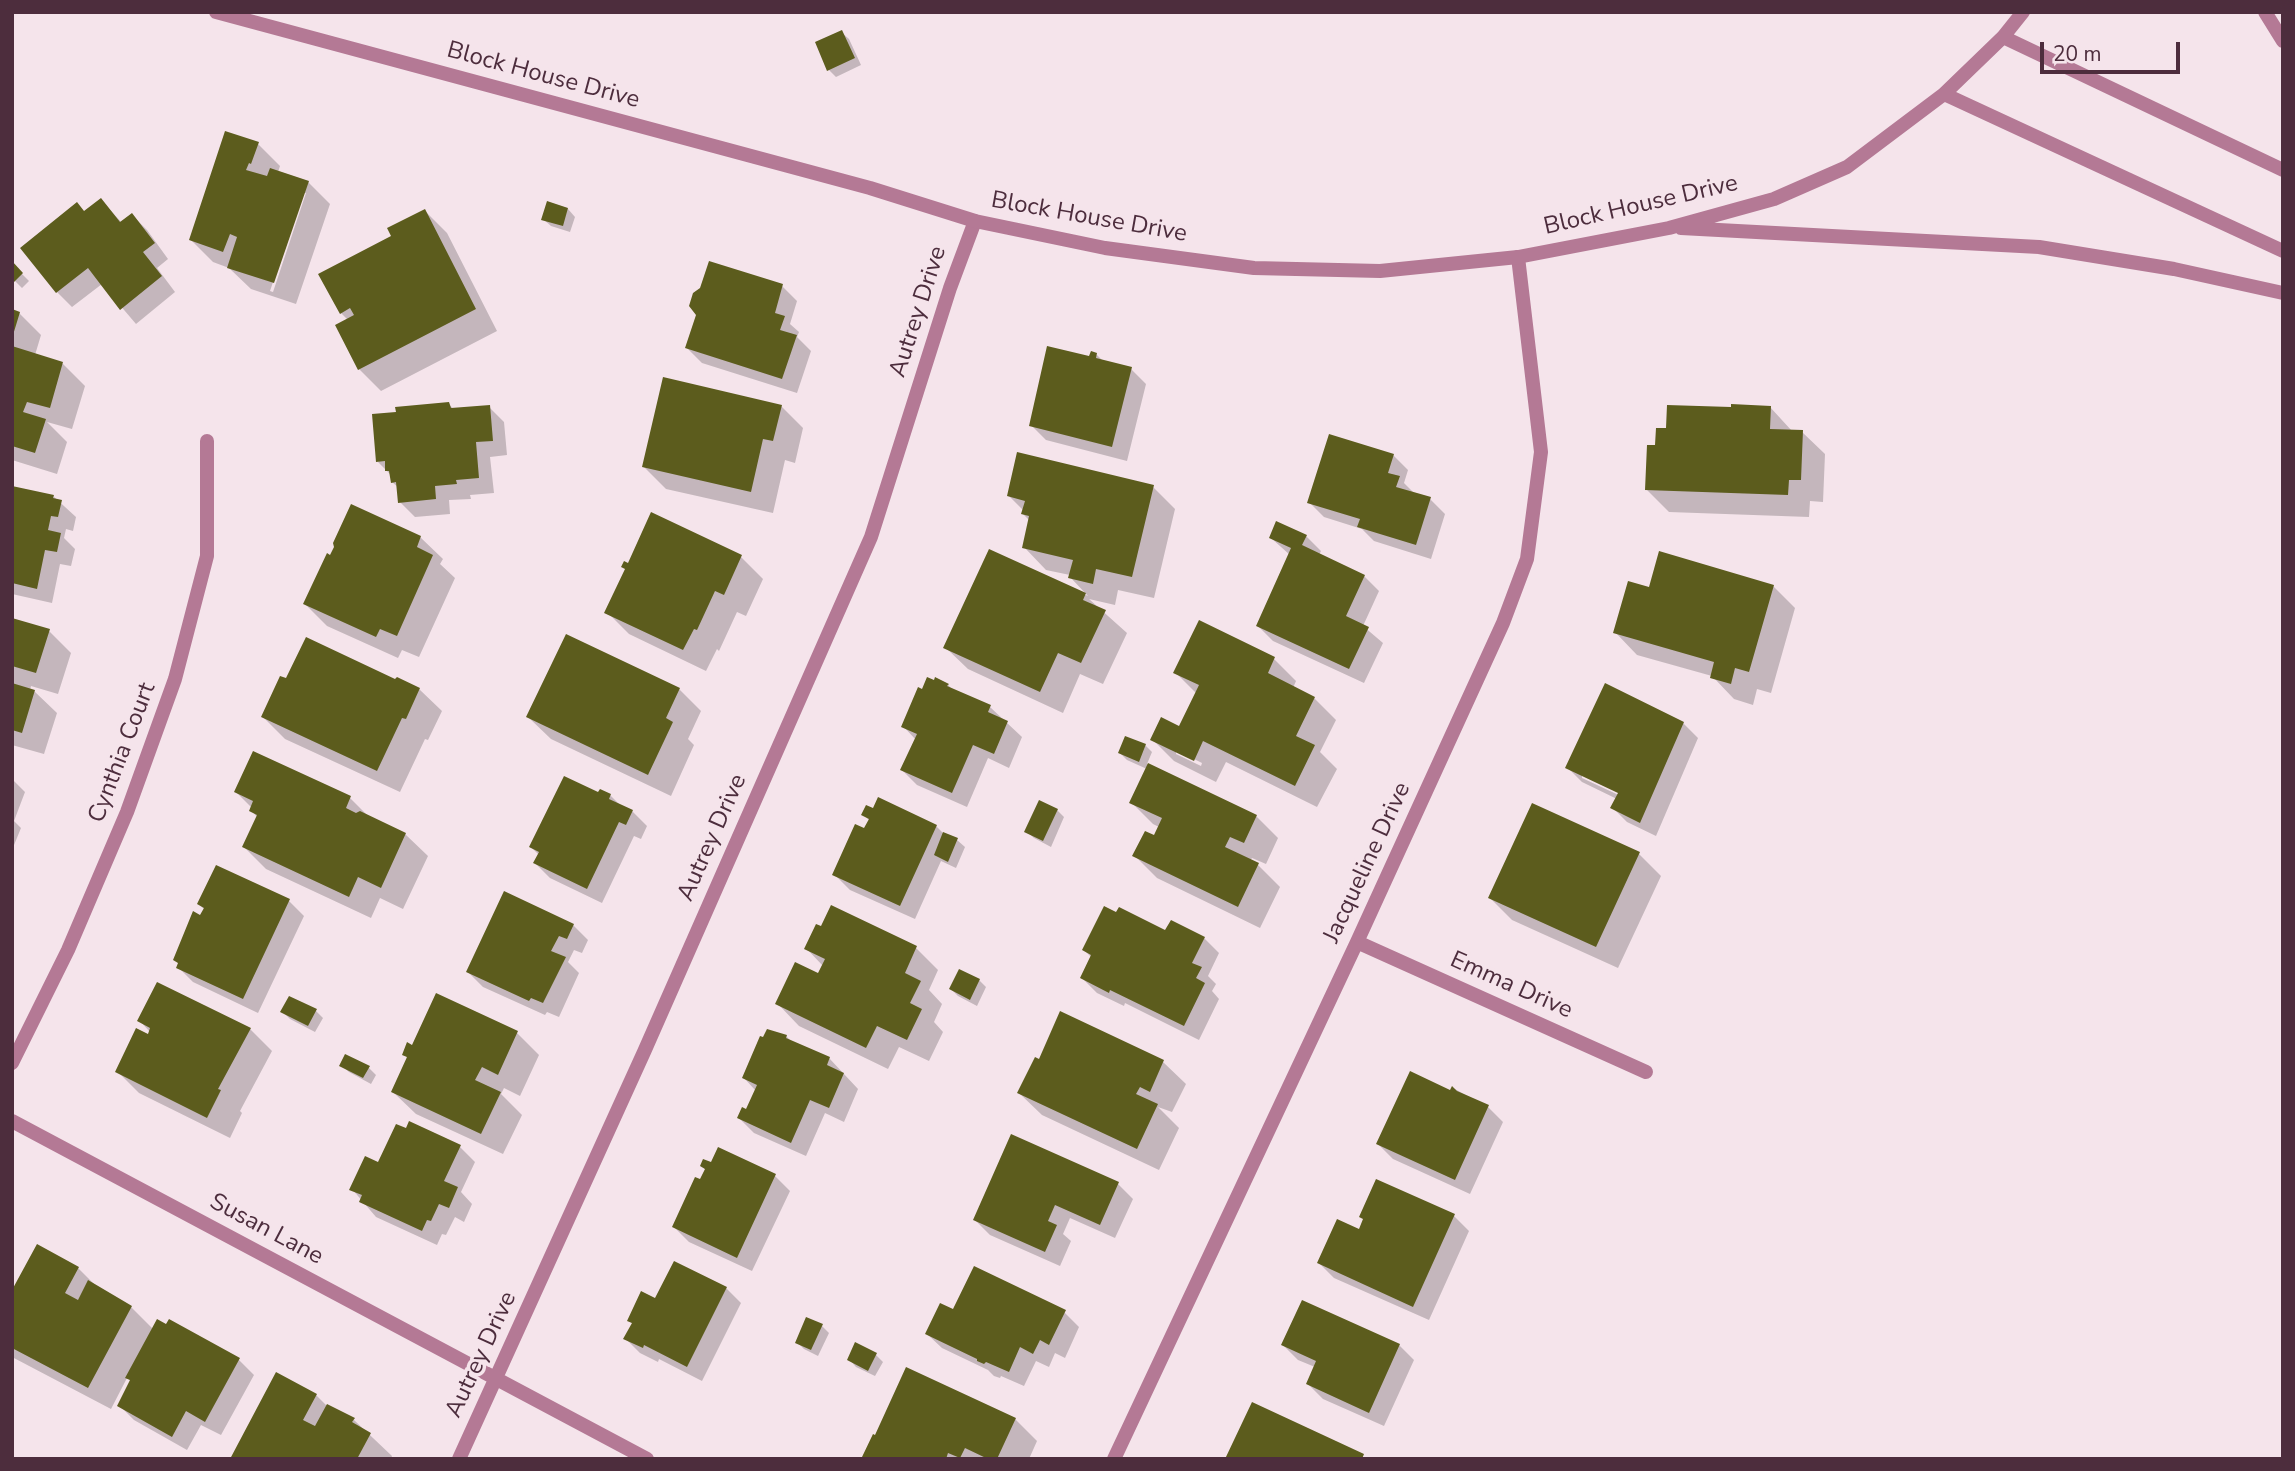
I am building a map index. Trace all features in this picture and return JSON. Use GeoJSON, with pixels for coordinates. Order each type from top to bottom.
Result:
{"type":"FeatureCollection","features":[{"type":"Feature","properties":{"kind":"street","name":"Block House Drive"},"geometry":{"type":"LineString","coordinates":[[216,12],[870,188],[975,221],[1105,248],[1254,268],[1380,271],[1518,257],[1669,228],[1774,199],[1847,167],[1944,94],[2003,37],[2023,12]]}},
{"type":"Feature","properties":{"kind":"street"},"geometry":{"type":"LineString","coordinates":[[2265,12],[2283,41]]}},
{"type":"Feature","properties":{"kind":"street"},"geometry":{"type":"LineString","coordinates":[[2003,37],[2283,170]]}},
{"type":"Feature","properties":{"kind":"street"},"geometry":{"type":"LineString","coordinates":[[1944,94],[2283,251]]}},
{"type":"Feature","properties":{"kind":"street","name":"Autrey Drive"},"geometry":{"type":"LineString","coordinates":[[459,1459],[498,1378],[871,537],[950,288],[975,221]]}},
{"type":"Feature","properties":{"kind":"street"},"geometry":{"type":"LineString","coordinates":[[1669,228],[2039,247],[2174,269],[2283,293]]}},
{"type":"Feature","properties":{"kind":"street","name":"Jacqueline Drive"},"geometry":{"type":"LineString","coordinates":[[1114,1459],[1357,942],[1503,623],[1527,559],[1541,452],[1518,257]]}},
{"type":"Feature","properties":{"kind":"street","name":"Cynthia Court"},"geometry":{"type":"LineString","coordinates":[[12,1063],[68,950],[127,812],[175,679],[207,556],[207,441]]}},
{"type":"Feature","properties":{"kind":"street","name":"Emma Drive"},"geometry":{"type":"LineString","coordinates":[[1357,942],[1646,1072]]}},
{"type":"Feature","properties":{"kind":"street","name":"Susan Lane"},"geometry":{"type":"LineString","coordinates":[[12,1121],[498,1378]]}},
{"type":"Feature","properties":{"kind":"street"},"geometry":{"type":"LineString","coordinates":[[498,1378],[647,1459]]}},
{"type":"Feature","properties":{"kind":"building"},"geometry":{"type":"Polygon","coordinates":[[[842,30],[855,58],[827,71],[815,42],[842,30]]]}},
{"type":"Feature","properties":{"kind":"building"},"geometry":{"type":"Polygon","coordinates":[[[225,131],[259,142],[246,170],[267,176],[270,168],[309,181],[274,283],[227,268],[237,237],[230,234],[223,252],[189,240],[225,131]]]}},
{"type":"Feature","properties":{"kind":"building"},"geometry":{"type":"Polygon","coordinates":[[[101,198],[120,222],[132,213],[155,243],[143,252],[162,276],[120,310],[88,268],[56,293],[20,248],[77,202],[84,211],[101,198]]]}},
{"type":"Feature","properties":{"kind":"building"},"geometry":{"type":"Polygon","coordinates":[[[547,201],[568,208],[563,226],[541,220],[547,201]]]}},
{"type":"Feature","properties":{"kind":"building"},"geometry":{"type":"Polygon","coordinates":[[[425,209],[476,309],[358,370],[335,325],[354,315],[350,308],[340,314],[318,274],[391,236],[387,228],[425,209]]]}},
{"type":"Feature","properties":{"kind":"building"},"geometry":{"type":"Polygon","coordinates":[[[12,261],[23,273],[14,282],[12,280],[12,261]]]}},
{"type":"Feature","properties":{"kind":"building"},"geometry":{"type":"Polygon","coordinates":[[[709,261],[783,284],[775,313],[785,316],[780,330],[797,335],[782,379],[685,348],[696,315],[689,306],[693,293],[700,288],[709,261]]]}},
{"type":"Feature","properties":{"kind":"building"},"geometry":{"type":"Polygon","coordinates":[[[12,309],[20,312],[13,335],[12,335],[12,309]]]}},
{"type":"Feature","properties":{"kind":"building"},"geometry":{"type":"Polygon","coordinates":[[[12,346],[63,362],[50,408],[27,402],[23,412],[46,419],[35,453],[12,446],[12,346]]]}},
{"type":"Feature","properties":{"kind":"building"},"geometry":{"type":"Polygon","coordinates":[[[1047,346],[1089,356],[1091,351],[1097,353],[1096,358],[1132,367],[1112,447],[1029,426],[1047,346]]]}},
{"type":"Feature","properties":{"kind":"building"},"geometry":{"type":"Polygon","coordinates":[[[663,377],[782,405],[773,441],[763,439],[751,492],[642,467],[663,377]]]}},
{"type":"Feature","properties":{"kind":"building"},"geometry":{"type":"Polygon","coordinates":[[[449,402],[451,408],[490,405],[493,441],[476,442],[479,478],[456,480],[457,484],[435,486],[436,499],[398,503],[396,482],[391,483],[389,471],[385,471],[385,461],[376,462],[372,414],[396,412],[395,407],[449,402]]]}},
{"type":"Feature","properties":{"kind":"building"},"geometry":{"type":"Polygon","coordinates":[[[1731,404],[1771,406],[1770,429],[1803,430],[1801,480],[1789,480],[1788,495],[1645,490],[1647,445],[1655,445],[1656,428],[1666,428],[1667,405],[1731,407],[1731,404]]]}},
{"type":"Feature","properties":{"kind":"building"},"geometry":{"type":"Polygon","coordinates":[[[1329,434],[1394,454],[1388,473],[1400,476],[1396,487],[1431,497],[1416,545],[1357,527],[1360,519],[1307,503],[1329,434]]]}},
{"type":"Feature","properties":{"kind":"building"},"geometry":{"type":"Polygon","coordinates":[[[1017,452],[1154,485],[1132,577],[1096,569],[1093,584],[1068,578],[1073,560],[1022,548],[1029,516],[1021,514],[1025,501],[1007,496],[1017,452]]]}},
{"type":"Feature","properties":{"kind":"building"},"geometry":{"type":"Polygon","coordinates":[[[12,486],[54,495],[53,498],[62,500],[58,517],[51,516],[48,530],[61,533],[57,552],[45,550],[37,589],[12,583],[12,486]]]}},
{"type":"Feature","properties":{"kind":"building"},"geometry":{"type":"Polygon","coordinates":[[[351,504],[421,536],[417,547],[433,555],[397,636],[380,629],[376,637],[303,604],[327,553],[330,555],[334,547],[333,543],[351,504]]]}},
{"type":"Feature","properties":{"kind":"building"},"geometry":{"type":"Polygon","coordinates":[[[651,512],[742,555],[724,595],[715,591],[697,630],[694,629],[683,650],[604,613],[625,569],[621,567],[624,561],[628,563],[651,512]]]}},
{"type":"Feature","properties":{"kind":"building"},"geometry":{"type":"Polygon","coordinates":[[[1276,521],[1307,535],[1302,545],[1365,575],[1346,616],[1369,627],[1349,669],[1256,626],[1291,548],[1269,538],[1276,521]]]}},
{"type":"Feature","properties":{"kind":"building"},"geometry":{"type":"Polygon","coordinates":[[[989,549],[1086,593],[1083,600],[1106,610],[1081,663],[1058,653],[1040,692],[943,648],[989,549]]]}},
{"type":"Feature","properties":{"kind":"building"},"geometry":{"type":"Polygon","coordinates":[[[1659,551],[1774,585],[1749,672],[1735,668],[1731,684],[1710,678],[1714,662],[1613,633],[1628,581],[1649,587],[1659,551]]]}},
{"type":"Feature","properties":{"kind":"building"},"geometry":{"type":"Polygon","coordinates":[[[12,618],[50,629],[36,673],[12,666],[12,618]]]}},
{"type":"Feature","properties":{"kind":"building"},"geometry":{"type":"Polygon","coordinates":[[[1199,620],[1275,657],[1268,673],[1315,697],[1296,736],[1315,745],[1295,786],[1203,741],[1194,761],[1150,740],[1161,717],[1179,726],[1199,685],[1173,673],[1199,620]]]}},
{"type":"Feature","properties":{"kind":"building"},"geometry":{"type":"Polygon","coordinates":[[[566,634],[680,688],[666,718],[673,722],[648,775],[526,717],[566,634]]]}},
{"type":"Feature","properties":{"kind":"building"},"geometry":{"type":"Polygon","coordinates":[[[306,637],[420,688],[406,719],[402,718],[377,771],[261,717],[280,676],[286,678],[306,637]]]}},
{"type":"Feature","properties":{"kind":"building"},"geometry":{"type":"Polygon","coordinates":[[[927,677],[934,680],[935,677],[949,684],[947,686],[991,705],[988,712],[1008,721],[994,754],[973,745],[952,793],[900,770],[917,734],[901,727],[918,687],[922,689],[927,677]]]}},
{"type":"Feature","properties":{"kind":"building"},"geometry":{"type":"Polygon","coordinates":[[[12,683],[35,690],[22,733],[12,730],[12,683]]]}},
{"type":"Feature","properties":{"kind":"building"},"geometry":{"type":"Polygon","coordinates":[[[1605,683],[1684,722],[1640,823],[1610,808],[1618,793],[1565,768],[1605,683]]]}},
{"type":"Feature","properties":{"kind":"building"},"geometry":{"type":"Polygon","coordinates":[[[1125,736],[1146,744],[1139,762],[1118,753],[1125,736]]]}},
{"type":"Feature","properties":{"kind":"building"},"geometry":{"type":"Polygon","coordinates":[[[253,751],[351,796],[346,808],[356,813],[360,811],[406,833],[381,888],[358,877],[349,897],[242,847],[257,815],[249,811],[253,801],[234,792],[253,751]]]}},
{"type":"Feature","properties":{"kind":"building"},"geometry":{"type":"Polygon","coordinates":[[[1148,763],[1257,815],[1244,843],[1230,837],[1225,847],[1259,863],[1238,907],[1132,856],[1145,831],[1154,835],[1162,818],[1129,803],[1148,763]]]}},
{"type":"Feature","properties":{"kind":"building"},"geometry":{"type":"Polygon","coordinates":[[[564,776],[598,792],[600,789],[611,794],[609,799],[633,810],[626,825],[619,822],[587,889],[533,863],[539,852],[529,847],[564,776]]]}},
{"type":"Feature","properties":{"kind":"building"},"geometry":{"type":"Polygon","coordinates":[[[878,797],[937,825],[900,906],[832,875],[855,824],[864,828],[869,819],[861,815],[866,805],[873,808],[878,797]]]}},
{"type":"Feature","properties":{"kind":"building"},"geometry":{"type":"Polygon","coordinates":[[[1039,800],[1058,809],[1043,841],[1024,832],[1039,800]]]}},
{"type":"Feature","properties":{"kind":"building"},"geometry":{"type":"Polygon","coordinates":[[[1532,803],[1640,852],[1596,947],[1488,898],[1532,803]]]}},
{"type":"Feature","properties":{"kind":"building"},"geometry":{"type":"Polygon","coordinates":[[[943,832],[958,838],[948,862],[934,855],[943,832]]]}},
{"type":"Feature","properties":{"kind":"building"},"geometry":{"type":"Polygon","coordinates":[[[216,865],[290,899],[243,999],[176,968],[178,963],[173,960],[193,911],[200,915],[204,908],[197,904],[216,865]]]}},
{"type":"Feature","properties":{"kind":"building"},"geometry":{"type":"Polygon","coordinates":[[[504,891],[574,924],[567,939],[559,936],[551,951],[566,957],[543,1003],[531,998],[529,1001],[466,972],[504,891]]]}},
{"type":"Feature","properties":{"kind":"building"},"geometry":{"type":"Polygon","coordinates":[[[831,905],[917,946],[905,973],[921,981],[910,1003],[922,1009],[907,1040],[877,1026],[866,1048],[775,1004],[795,962],[818,973],[825,959],[804,949],[816,924],[821,926],[831,905]]]}},
{"type":"Feature","properties":{"kind":"building"},"geometry":{"type":"Polygon","coordinates":[[[1104,906],[1116,912],[1119,907],[1165,930],[1171,920],[1205,937],[1192,963],[1202,967],[1196,978],[1205,983],[1184,1026],[1080,978],[1091,955],[1082,950],[1104,906]]]}},
{"type":"Feature","properties":{"kind":"building"},"geometry":{"type":"Polygon","coordinates":[[[959,969],[980,979],[970,1000],[949,989],[959,969]]]}},
{"type":"Feature","properties":{"kind":"building"},"geometry":{"type":"Polygon","coordinates":[[[157,982],[251,1028],[218,1089],[221,1090],[207,1118],[115,1072],[136,1028],[148,1034],[150,1028],[137,1021],[157,982]]]}},
{"type":"Feature","properties":{"kind":"building"},"geometry":{"type":"Polygon","coordinates":[[[436,993],[518,1031],[498,1075],[482,1067],[475,1080],[501,1092],[481,1134],[391,1092],[407,1057],[402,1055],[407,1042],[412,1045],[436,993]]]}},
{"type":"Feature","properties":{"kind":"building"},"geometry":{"type":"Polygon","coordinates":[[[289,996],[317,1009],[308,1026],[280,1012],[289,996]]]}},
{"type":"Feature","properties":{"kind":"building"},"geometry":{"type":"Polygon","coordinates":[[[1060,1011],[1164,1060],[1150,1092],[1140,1087],[1136,1094],[1158,1104],[1137,1149],[1017,1093],[1035,1057],[1039,1059],[1060,1011]]]}},
{"type":"Feature","properties":{"kind":"building"},"geometry":{"type":"Polygon","coordinates":[[[767,1029],[787,1035],[786,1038],[830,1057],[827,1065],[844,1073],[829,1108],[810,1100],[791,1143],[737,1118],[742,1107],[746,1109],[757,1085],[742,1078],[760,1036],[763,1037],[767,1029]]]}},
{"type":"Feature","properties":{"kind":"building"},"geometry":{"type":"Polygon","coordinates":[[[345,1054],[370,1066],[363,1078],[339,1066],[345,1054]]]}},
{"type":"Feature","properties":{"kind":"building"},"geometry":{"type":"Polygon","coordinates":[[[1410,1071],[1450,1090],[1452,1086],[1457,1091],[1489,1105],[1455,1180],[1376,1144],[1410,1071]]]}},
{"type":"Feature","properties":{"kind":"building"},"geometry":{"type":"Polygon","coordinates":[[[409,1121],[461,1145],[444,1181],[458,1187],[449,1208],[439,1204],[431,1221],[427,1220],[422,1231],[359,1202],[362,1195],[349,1190],[365,1156],[378,1162],[396,1124],[406,1128],[409,1121]]]}},
{"type":"Feature","properties":{"kind":"building"},"geometry":{"type":"Polygon","coordinates":[[[1011,1134],[1119,1182],[1100,1225],[1055,1205],[1048,1221],[1057,1225],[1045,1252],[973,1220],[1011,1134]]]}},
{"type":"Feature","properties":{"kind":"building"},"geometry":{"type":"Polygon","coordinates":[[[718,1147],[776,1174],[737,1258],[672,1227],[695,1177],[700,1179],[705,1169],[700,1166],[703,1159],[711,1162],[718,1147]]]}},
{"type":"Feature","properties":{"kind":"building"},"geometry":{"type":"Polygon","coordinates":[[[1376,1179],[1455,1214],[1413,1307],[1317,1263],[1337,1219],[1359,1229],[1363,1219],[1359,1217],[1376,1179]]]}},
{"type":"Feature","properties":{"kind":"building"},"geometry":{"type":"Polygon","coordinates":[[[37,1244],[79,1267],[65,1293],[78,1300],[88,1280],[132,1306],[88,1388],[12,1348],[12,1290],[37,1244]]]}},
{"type":"Feature","properties":{"kind":"building"},"geometry":{"type":"Polygon","coordinates":[[[674,1261],[727,1287],[687,1367],[644,1345],[643,1348],[623,1339],[632,1323],[627,1321],[641,1291],[655,1298],[674,1261]]]}},
{"type":"Feature","properties":{"kind":"building"},"geometry":{"type":"Polygon","coordinates":[[[974,1266],[1066,1310],[1049,1345],[1040,1340],[1033,1354],[1020,1347],[1009,1372],[977,1361],[925,1334],[940,1303],[953,1309],[974,1266]]]}},
{"type":"Feature","properties":{"kind":"building"},"geometry":{"type":"Polygon","coordinates":[[[1302,1300],[1400,1344],[1369,1413],[1306,1384],[1316,1361],[1281,1345],[1302,1300]]]}},
{"type":"Feature","properties":{"kind":"building"},"geometry":{"type":"Polygon","coordinates":[[[806,1317],[823,1324],[811,1350],[795,1343],[806,1317]]]}},
{"type":"Feature","properties":{"kind":"building"},"geometry":{"type":"Polygon","coordinates":[[[157,1319],[166,1324],[169,1319],[240,1358],[205,1422],[186,1411],[172,1437],[117,1406],[130,1380],[125,1378],[157,1319]]]}},
{"type":"Feature","properties":{"kind":"building"},"geometry":{"type":"Polygon","coordinates":[[[855,1342],[877,1353],[868,1371],[847,1360],[855,1342]]]}},
{"type":"Feature","properties":{"kind":"building"},"geometry":{"type":"Polygon","coordinates":[[[906,1367],[1016,1418],[997,1459],[988,1459],[965,1448],[960,1458],[948,1453],[946,1459],[862,1457],[906,1367]]]}},
{"type":"Feature","properties":{"kind":"building"},"geometry":{"type":"Polygon","coordinates":[[[276,1372],[317,1394],[303,1420],[315,1426],[327,1404],[355,1418],[352,1422],[371,1433],[357,1459],[230,1459],[276,1372]]]}},
{"type":"Feature","properties":{"kind":"building"},"geometry":{"type":"Polygon","coordinates":[[[1252,1402],[1364,1454],[1362,1459],[1225,1459],[1252,1402]]]}}]}
